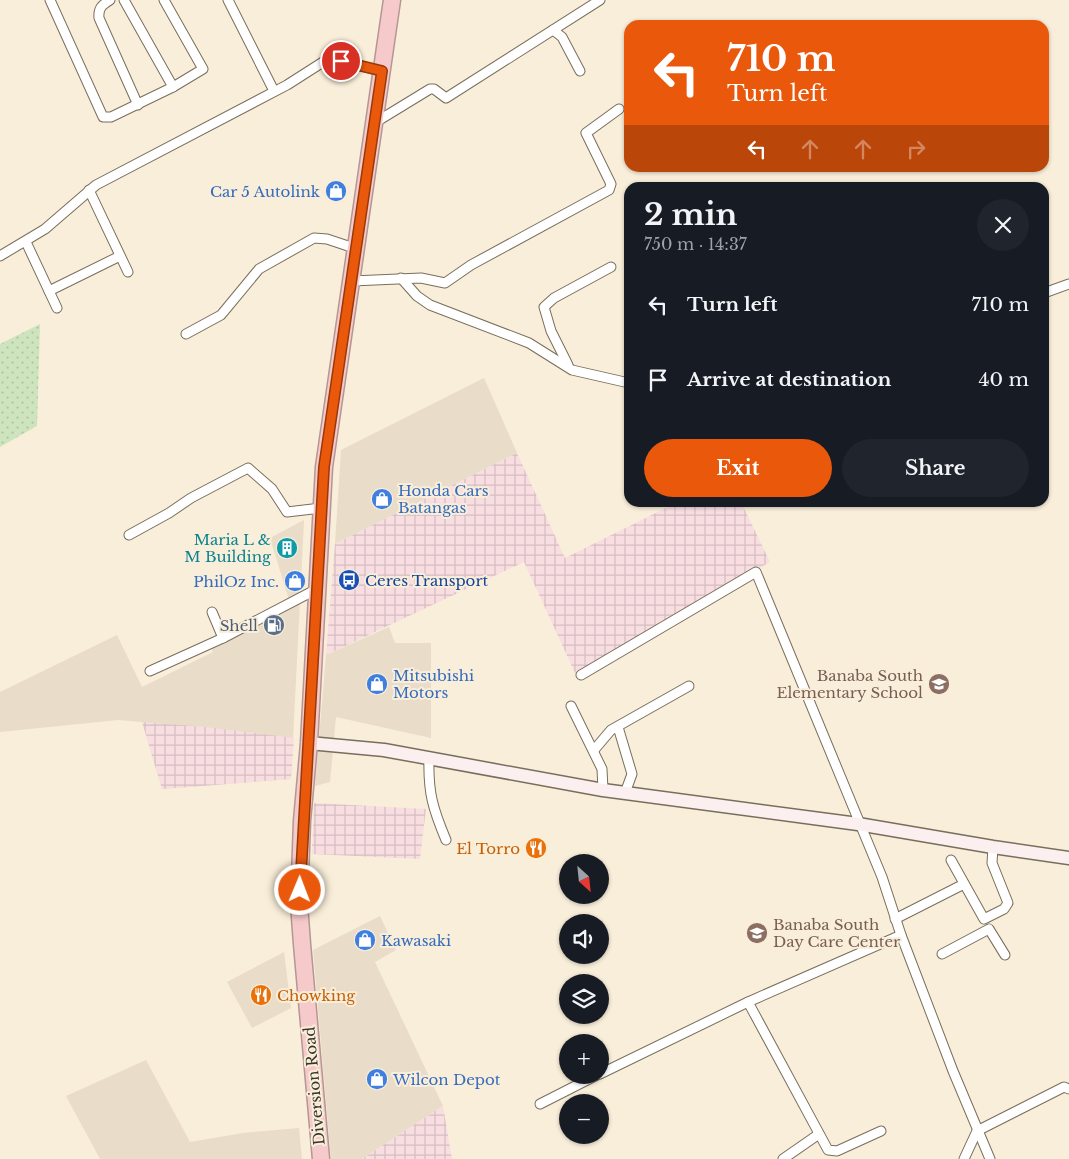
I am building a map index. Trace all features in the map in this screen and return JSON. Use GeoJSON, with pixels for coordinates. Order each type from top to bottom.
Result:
{"type":"FeatureCollection","features":[{"type":"Feature","properties":{"kind":"highway","name":"Diversion Road"},"geometry":{"type":"LineString","coordinates":[[321,1159],[299,904],[302,821],[309,743],[321,508],[324,467],[376,122],[392,0]]}},
{"type":"Feature","properties":{"kind":"street"},"geometry":{"type":"LineString","coordinates":[[50,0],[103,117],[111,117],[138,105],[203,69],[164,0]]}},
{"type":"Feature","properties":{"kind":"street"},"geometry":{"type":"LineString","coordinates":[[110,0],[101,5],[98,11],[99,18],[138,105]]}},
{"type":"Feature","properties":{"kind":"street"},"geometry":{"type":"LineString","coordinates":[[124,0],[173,87]]}},
{"type":"Feature","properties":{"kind":"street"},"geometry":{"type":"LineString","coordinates":[[228,0],[274,91]]}},
{"type":"Feature","properties":{"kind":"street"},"geometry":{"type":"LineString","coordinates":[[376,122],[430,89],[434,89],[446,98],[600,0]]}},
{"type":"Feature","properties":{"kind":"street"},"geometry":{"type":"LineString","coordinates":[[553,30],[562,37],[580,71]]}},
{"type":"Feature","properties":{"kind":"street"},"geometry":{"type":"LineString","coordinates":[[0,256],[26,242],[61,217],[89,190],[274,91],[322,62],[338,60],[382,71]]}},
{"type":"Feature","properties":{"kind":"street"},"geometry":{"type":"LineString","coordinates":[[352,281],[421,278],[445,283],[471,265],[609,190],[612,184],[586,133],[619,109]]}},
{"type":"Feature","properties":{"kind":"street"},"geometry":{"type":"LineString","coordinates":[[89,190],[128,272]]}},
{"type":"Feature","properties":{"kind":"street"},"geometry":{"type":"LineString","coordinates":[[186,334],[221,315],[258,269],[314,238],[327,239],[357,249]]}},
{"type":"Feature","properties":{"kind":"street"},"geometry":{"type":"LineString","coordinates":[[26,242],[57,308]]}},
{"type":"Feature","properties":{"kind":"street"},"geometry":{"type":"LineString","coordinates":[[49,291],[120,256]]}},
{"type":"Feature","properties":{"kind":"street"},"geometry":{"type":"LineString","coordinates":[[568,366],[551,331],[544,307],[554,298],[611,267]]}},
{"type":"Feature","properties":{"kind":"street"},"geometry":{"type":"LineString","coordinates":[[402,278],[417,296],[430,305],[529,343],[572,370],[624,382]]}},
{"type":"Feature","properties":{"kind":"street"},"geometry":{"type":"LineString","coordinates":[[1049,291],[1069,284]]}},
{"type":"Feature","properties":{"kind":"street"},"geometry":{"type":"LineString","coordinates":[[129,535],[169,513],[191,498],[248,468],[272,489],[287,512],[321,508]]}},
{"type":"Feature","properties":{"kind":"street"},"geometry":{"type":"LineString","coordinates":[[581,675],[756,572],[858,824],[882,877],[901,935],[977,1131],[990,1159]]}},
{"type":"Feature","properties":{"kind":"street"},"geometry":{"type":"LineString","coordinates":[[150,671],[223,638],[317,589]]}},
{"type":"Feature","properties":{"kind":"street"},"geometry":{"type":"LineString","coordinates":[[212,612],[223,638]]}},
{"type":"Feature","properties":{"kind":"street"},"geometry":{"type":"LineString","coordinates":[[594,750],[606,735],[618,727],[690,686]]}},
{"type":"Feature","properties":{"kind":"street"},"geometry":{"type":"LineString","coordinates":[[571,706],[602,769],[603,790]]}},
{"type":"Feature","properties":{"kind":"street"},"geometry":{"type":"LineString","coordinates":[[618,727],[632,774],[625,793]]}},
{"type":"Feature","properties":{"kind":"street"},"geometry":{"type":"LineString","coordinates":[[309,743],[384,750],[603,790],[858,824],[1069,858]]}},
{"type":"Feature","properties":{"kind":"street"},"geometry":{"type":"LineString","coordinates":[[429,758],[430,795],[435,814],[446,840]]}},
{"type":"Feature","properties":{"kind":"street"},"geometry":{"type":"LineString","coordinates":[[984,919],[1004,909],[1008,903],[992,863],[993,847]]}},
{"type":"Feature","properties":{"kind":"street"},"geometry":{"type":"LineString","coordinates":[[951,860],[1005,955]]}},
{"type":"Feature","properties":{"kind":"street"},"geometry":{"type":"LineString","coordinates":[[896,919],[964,884]]}},
{"type":"Feature","properties":{"kind":"street"},"geometry":{"type":"LineString","coordinates":[[942,954],[989,929]]}},
{"type":"Feature","properties":{"kind":"street"},"geometry":{"type":"LineString","coordinates":[[609,1069],[748,1002],[901,935]]}},
{"type":"Feature","properties":{"kind":"street"},"geometry":{"type":"LineString","coordinates":[[748,1002],[828,1150],[839,1155],[881,1132]]}},
{"type":"Feature","properties":{"kind":"street"},"geometry":{"type":"LineString","coordinates":[[540,1104],[579,1084]]}},
{"type":"Feature","properties":{"kind":"street"},"geometry":{"type":"LineString","coordinates":[[964,1159],[977,1131],[1064,1087],[1069,1089]]}},
{"type":"Feature","properties":{"kind":"street"},"geometry":{"type":"LineString","coordinates":[[783,1159],[819,1134]]}},
{"type":"Feature","properties":{"kind":"shaded area","name":"Honda Cars Batangas"},"geometry":{"type":"Polygon","coordinates":[[[484,378],[517,453],[335,544],[341,450],[484,378]]]}},
{"type":"Feature","properties":{"kind":"shaded area","name":"Ceres Transport"},"geometry":{"type":"Polygon","coordinates":[[[517,453],[565,558],[668,507],[743,507],[770,562],[575,673],[524,562],[326,655],[335,544],[517,453]]]}},
{"type":"Feature","properties":{"kind":"shaded area"},"geometry":{"type":"Polygon","coordinates":[[[304,520],[291,779],[162,789],[142,722],[118,720],[0,732],[0,692],[117,635],[142,687],[213,652],[210,646],[290,603],[270,538],[304,520]]]}},
{"type":"Feature","properties":{"kind":"shaded area","name":"Mitsubishi Motors"},"geometry":{"type":"Polygon","coordinates":[[[389,627],[395,643],[431,643],[431,738],[336,717],[330,782],[315,786],[326,655],[389,627]]]}},
{"type":"Feature","properties":{"kind":"shaded area"},"geometry":{"type":"Polygon","coordinates":[[[142,722],[206,727],[294,738],[291,779],[162,789],[142,722]]]}},
{"type":"Feature","properties":{"kind":"shaded area"},"geometry":{"type":"Polygon","coordinates":[[[314,803],[426,809],[420,859],[312,854],[314,803]]]}},
{"type":"Feature","properties":{"kind":"shaded area","name":"Wilcon Depot"},"geometry":{"type":"Polygon","coordinates":[[[380,916],[396,950],[375,962],[443,1106],[362,1159],[331,1159],[313,950],[380,916]]]}},
{"type":"Feature","properties":{"kind":"shaded area","name":"Chowking"},"geometry":{"type":"Polygon","coordinates":[[[284,952],[291,1008],[252,1028],[227,982],[284,952]]]}},
{"type":"Feature","properties":{"kind":"shaded area"},"geometry":{"type":"Polygon","coordinates":[[[146,1060],[190,1142],[243,1133],[299,1128],[302,1159],[100,1159],[66,1096],[146,1060]]]}},
{"type":"Feature","properties":{"kind":"shaded area"},"geometry":{"type":"Polygon","coordinates":[[[443,1106],[452,1159],[362,1159],[443,1106]]]}},
{"type":"Feature","properties":{"kind":"green space"},"geometry":{"type":"Polygon","coordinates":[[[40,324],[37,426],[0,447],[0,344],[40,324]]]}},
{"type":"Feature","properties":{"kind":"place","name":"Car 5 Autolink"},"geometry":{"type":"Point","coordinates":[336,191]}},
{"type":"Feature","properties":{"kind":"place","name":"Honda Cars Batangas"},"geometry":{"type":"Point","coordinates":[382,499]}},
{"type":"Feature","properties":{"kind":"place","name":"Maria L & M Building"},"geometry":{"type":"Point","coordinates":[287,548]}},
{"type":"Feature","properties":{"kind":"place","name":"Ceres Transport"},"geometry":{"type":"Point","coordinates":[349,580]}},
{"type":"Feature","properties":{"kind":"place","name":"PhilOz Inc."},"geometry":{"type":"Point","coordinates":[295,581]}},
{"type":"Feature","properties":{"kind":"place","name":"Shell"},"geometry":{"type":"Point","coordinates":[274,625]}},
{"type":"Feature","properties":{"kind":"place","name":"Mitsubishi Motors"},"geometry":{"type":"Point","coordinates":[377,684]}},
{"type":"Feature","properties":{"kind":"place","name":"Banaba South Elementary School"},"geometry":{"type":"Point","coordinates":[939,684]}},
{"type":"Feature","properties":{"kind":"place","name":"El Torro"},"geometry":{"type":"Point","coordinates":[536,848]}},
{"type":"Feature","properties":{"kind":"place","name":"Banaba South Day Care Center"},"geometry":{"type":"Point","coordinates":[757,933]}},
{"type":"Feature","properties":{"kind":"place","name":"Kawasaki"},"geometry":{"type":"Point","coordinates":[365,940]}},
{"type":"Feature","properties":{"kind":"place","name":"Chowking"},"geometry":{"type":"Point","coordinates":[261,995]}},
{"type":"Feature","properties":{"kind":"place","name":"Wilcon Depot"},"geometry":{"type":"Point","coordinates":[377,1079]}},
{"type":"Feature","properties":{"kind":"route"},"geometry":{"type":"LineString","coordinates":[[300,890],[302,821],[309,743],[324,467],[382,71],[341,61]]}}]}
